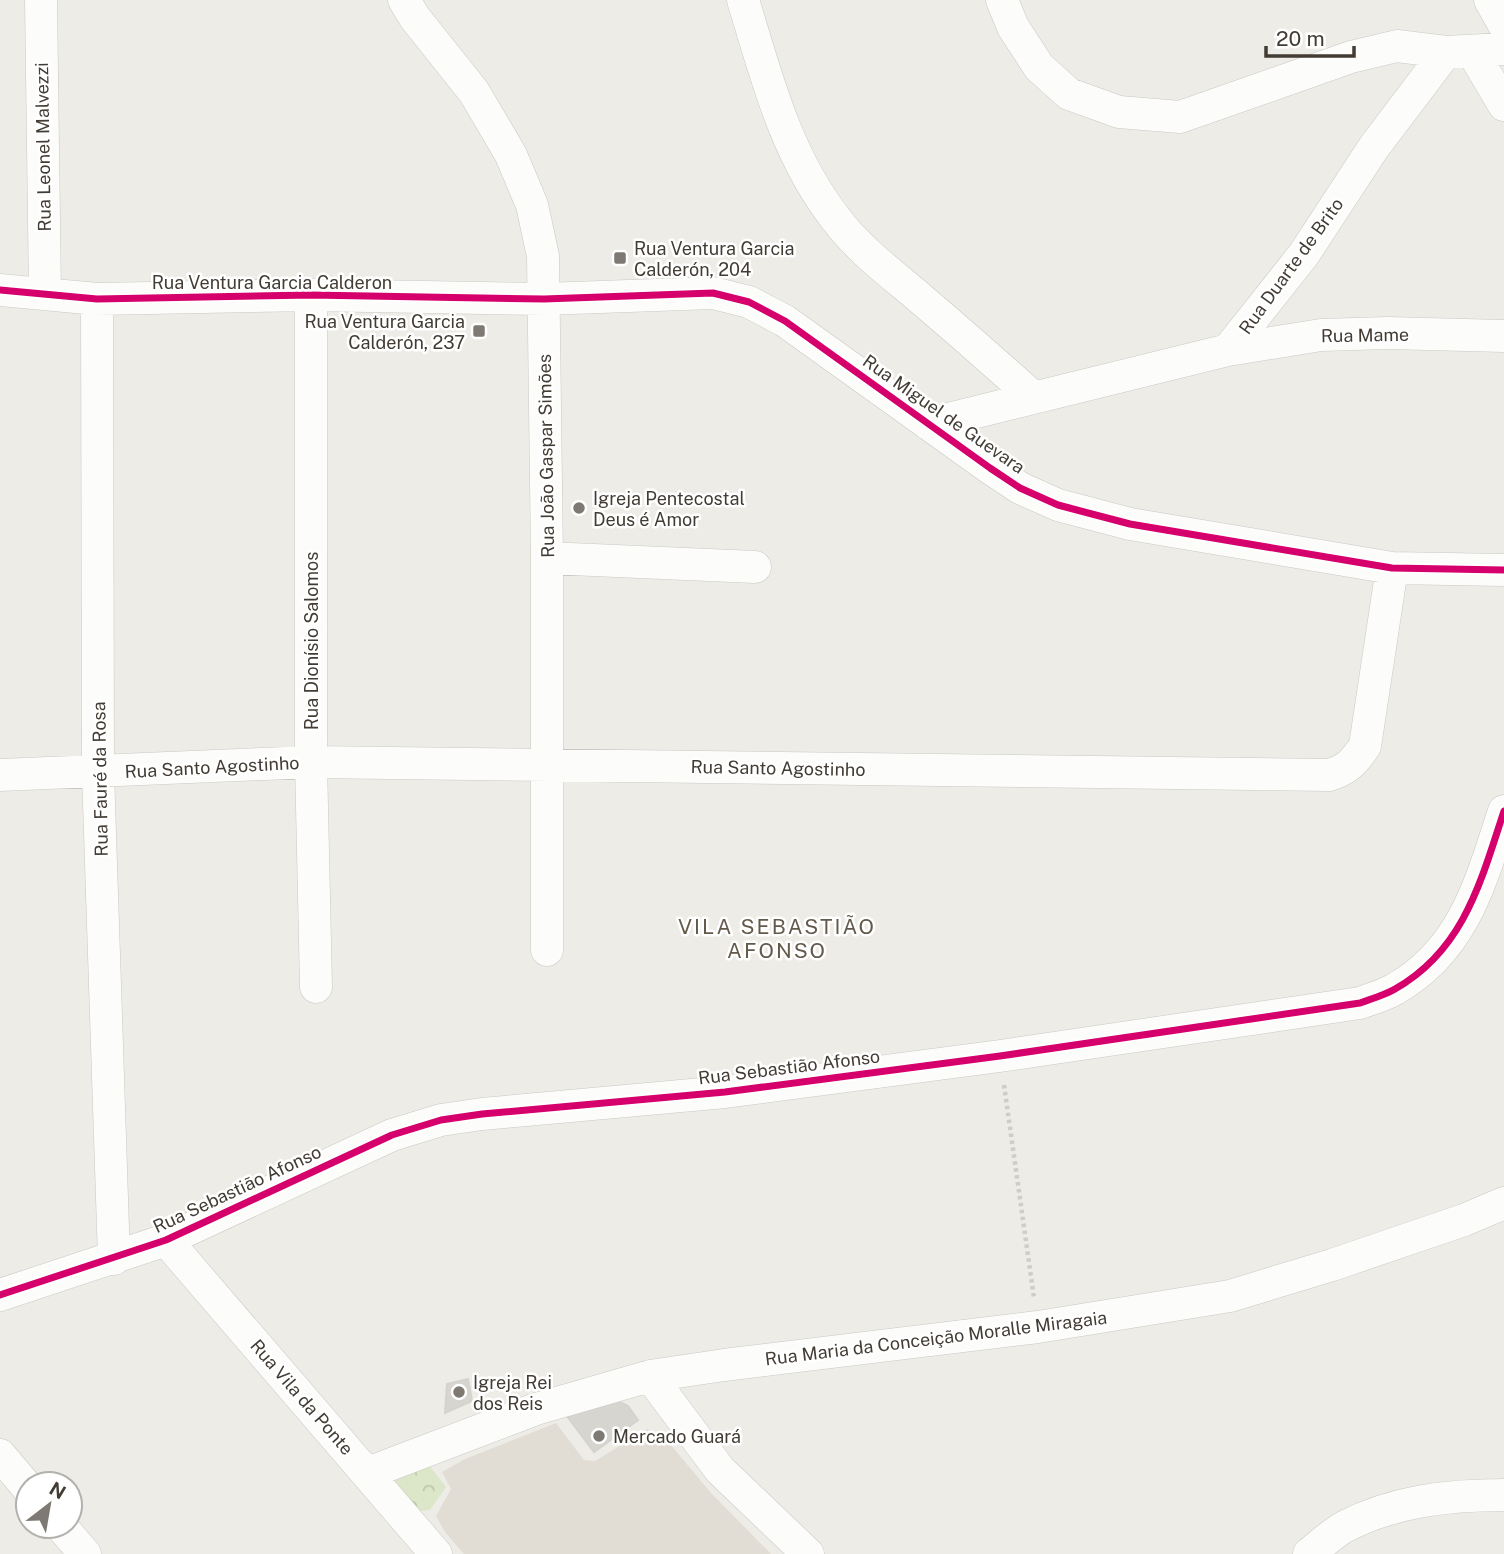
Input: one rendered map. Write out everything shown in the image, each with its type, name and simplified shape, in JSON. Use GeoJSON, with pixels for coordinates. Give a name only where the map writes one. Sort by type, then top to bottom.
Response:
{"type":"FeatureCollection","features":[{"type":"Feature","properties":{"kind":"street","name":"Rua Leonel Malvezzi"},"geometry":{"type":"LineString","coordinates":[[41,0],[45,294]]}},
{"type":"Feature","properties":{"kind":"street","name":"Rua João Gaspar Simões"},"geometry":{"type":"LineString","coordinates":[[404,0],[415,18],[474,92],[511,155],[532,205],[543,256],[547,558],[547,950]]}},
{"type":"Feature","properties":{"kind":"street"},"geometry":{"type":"LineString","coordinates":[[743,0],[778,112],[802,167],[835,219],[875,260],[1033,397]]}},
{"type":"Feature","properties":{"kind":"street"},"geometry":{"type":"LineString","coordinates":[[1002,0],[1013,27],[1039,68],[1069,94],[1119,113],[1180,117],[1351,57],[1397,46],[1459,52],[1504,49]]}},
{"type":"Feature","properties":{"kind":"street"},"geometry":{"type":"LineString","coordinates":[[1490,0],[1504,24]]}},
{"type":"Feature","properties":{"kind":"street"},"geometry":{"type":"LineString","coordinates":[[1459,52],[1504,105]]}},
{"type":"Feature","properties":{"kind":"street","name":"Rua Duarte de Brito"},"geometry":{"type":"LineString","coordinates":[[928,424],[1228,350],[1304,254],[1374,147],[1459,52]]}},
{"type":"Feature","properties":{"kind":"street","name":"Rua Ventura Garcia Calderon"},"geometry":{"type":"LineString","coordinates":[[0,290],[97,299],[311,295],[544,299]]}},
{"type":"Feature","properties":{"kind":"street","name":"Rua Miguel de Guevara"},"geometry":{"type":"LineString","coordinates":[[544,299],[713,293],[749,302],[785,321],[1020,488],[1058,505],[1130,524],[1392,568],[1504,570]]}},
{"type":"Feature","properties":{"kind":"street","name":"Rua Dionísio Salomos"},"geometry":{"type":"LineString","coordinates":[[311,295],[311,762],[316,987]]}},
{"type":"Feature","properties":{"kind":"street","name":"Rua Fauré da Rosa"},"geometry":{"type":"LineString","coordinates":[[97,299],[99,772],[114,1259]]}},
{"type":"Feature","properties":{"kind":"street","name":"Rua Mame"},"geometry":{"type":"LineString","coordinates":[[1228,350],[1321,335],[1388,333],[1504,336]]}},
{"type":"Feature","properties":{"kind":"street"},"geometry":{"type":"LineString","coordinates":[[547,558],[755,567]]}},
{"type":"Feature","properties":{"kind":"street","name":"Rua Santo Agostinho"},"geometry":{"type":"LineString","coordinates":[[0,775],[311,762],[1329,775],[1343,771],[1354,762],[1365,746],[1392,568]]}},
{"type":"Feature","properties":{"kind":"street","name":"Rua Sebastião Afonso"},"geometry":{"type":"LineString","coordinates":[[0,1295],[166,1240],[392,1135],[441,1120],[725,1091],[1000,1056],[1360,1003],[1395,990],[1427,965],[1455,935],[1474,900],[1504,811]]}},
{"type":"Feature","properties":{"kind":"street","name":"Rua Maria da Conceição Moralle Miragaia"},"geometry":{"type":"LineString","coordinates":[[368,1473],[536,1409],[650,1376],[724,1364],[1038,1327],[1230,1296],[1332,1265],[1464,1220],[1504,1203]]}},
{"type":"Feature","properties":{"kind":"street","name":"Rua Vila da Ponte"},"geometry":{"type":"LineString","coordinates":[[166,1240],[436,1554]]}},
{"type":"Feature","properties":{"kind":"street"},"geometry":{"type":"LineString","coordinates":[[650,1376],[720,1470],[808,1554]]}},
{"type":"Feature","properties":{"kind":"street"},"geometry":{"type":"LineString","coordinates":[[0,1455],[14,1472]]}},
{"type":"Feature","properties":{"kind":"street"},"geometry":{"type":"LineString","coordinates":[[1309,1554],[1343,1528],[1401,1504],[1463,1495],[1504,1494]]}},
{"type":"Feature","properties":{"kind":"street"},"geometry":{"type":"LineString","coordinates":[[73,1540],[85,1554]]}},
{"type":"Feature","properties":{"kind":"path"},"geometry":{"type":"LineString","coordinates":[[1000,1056],[1038,1327]]}},
{"type":"Feature","properties":{"kind":"shaded area"},"geometry":{"type":"Polygon","coordinates":[[[556,1423],[584,1460],[595,1461],[647,1429],[670,1444],[711,1493],[771,1554],[464,1554],[445,1532],[436,1516],[451,1489],[442,1472],[465,1459],[556,1423]]]}},
{"type":"Feature","properties":{"kind":"green space"},"geometry":{"type":"Polygon","coordinates":[[[426,1461],[446,1487],[430,1510],[411,1512],[389,1476],[426,1461]]]}},
{"type":"Feature","properties":{"kind":"building","name":"Igreja Rei dos Reis"},"geometry":{"type":"Polygon","coordinates":[[[468,1379],[472,1401],[445,1413],[447,1384],[468,1379]]]}},
{"type":"Feature","properties":{"kind":"building","name":"Mercado Guará"},"geometry":{"type":"Polygon","coordinates":[[[608,1396],[628,1406],[638,1420],[594,1452],[567,1416],[608,1396]]]}},
{"type":"Feature","properties":{"kind":"cycle path"},"geometry":{"type":"LineString","coordinates":[[0,290],[97,299],[311,295],[544,299],[713,293],[749,302],[785,321],[990,468],[1020,488],[1058,505],[1130,524],[1392,568],[1504,570]]}},
{"type":"Feature","properties":{"kind":"cycle path"},"geometry":{"type":"LineString","coordinates":[[0,1295],[166,1240],[392,1135],[441,1120],[725,1092],[1000,1056],[1360,1003],[1391,991],[1419,973],[1438,955],[1454,934],[1478,888],[1504,811]]}},
{"type":"Feature","properties":{"kind":"place","name":"Rua Ventura Garcia Calderón, 204"},"geometry":{"type":"Point","coordinates":[620,258]}},
{"type":"Feature","properties":{"kind":"place","name":"Rua Ventura Garcia Calderón, 237"},"geometry":{"type":"Point","coordinates":[479,331]}},
{"type":"Feature","properties":{"kind":"place","name":"Igreja Pentecostal Deus é Amor"},"geometry":{"type":"Point","coordinates":[579,508]}},
{"type":"Feature","properties":{"kind":"place","name":"Igreja Rei dos Reis"},"geometry":{"type":"Point","coordinates":[459,1392]}},
{"type":"Feature","properties":{"kind":"place","name":"Mercado Guará"},"geometry":{"type":"Point","coordinates":[599,1436]}},
{"type":"Feature","properties":{"kind":"district","name":"VILA SEBASTIÃO AFONSO"},"geometry":{"type":"Point","coordinates":[777,938]}}]}
